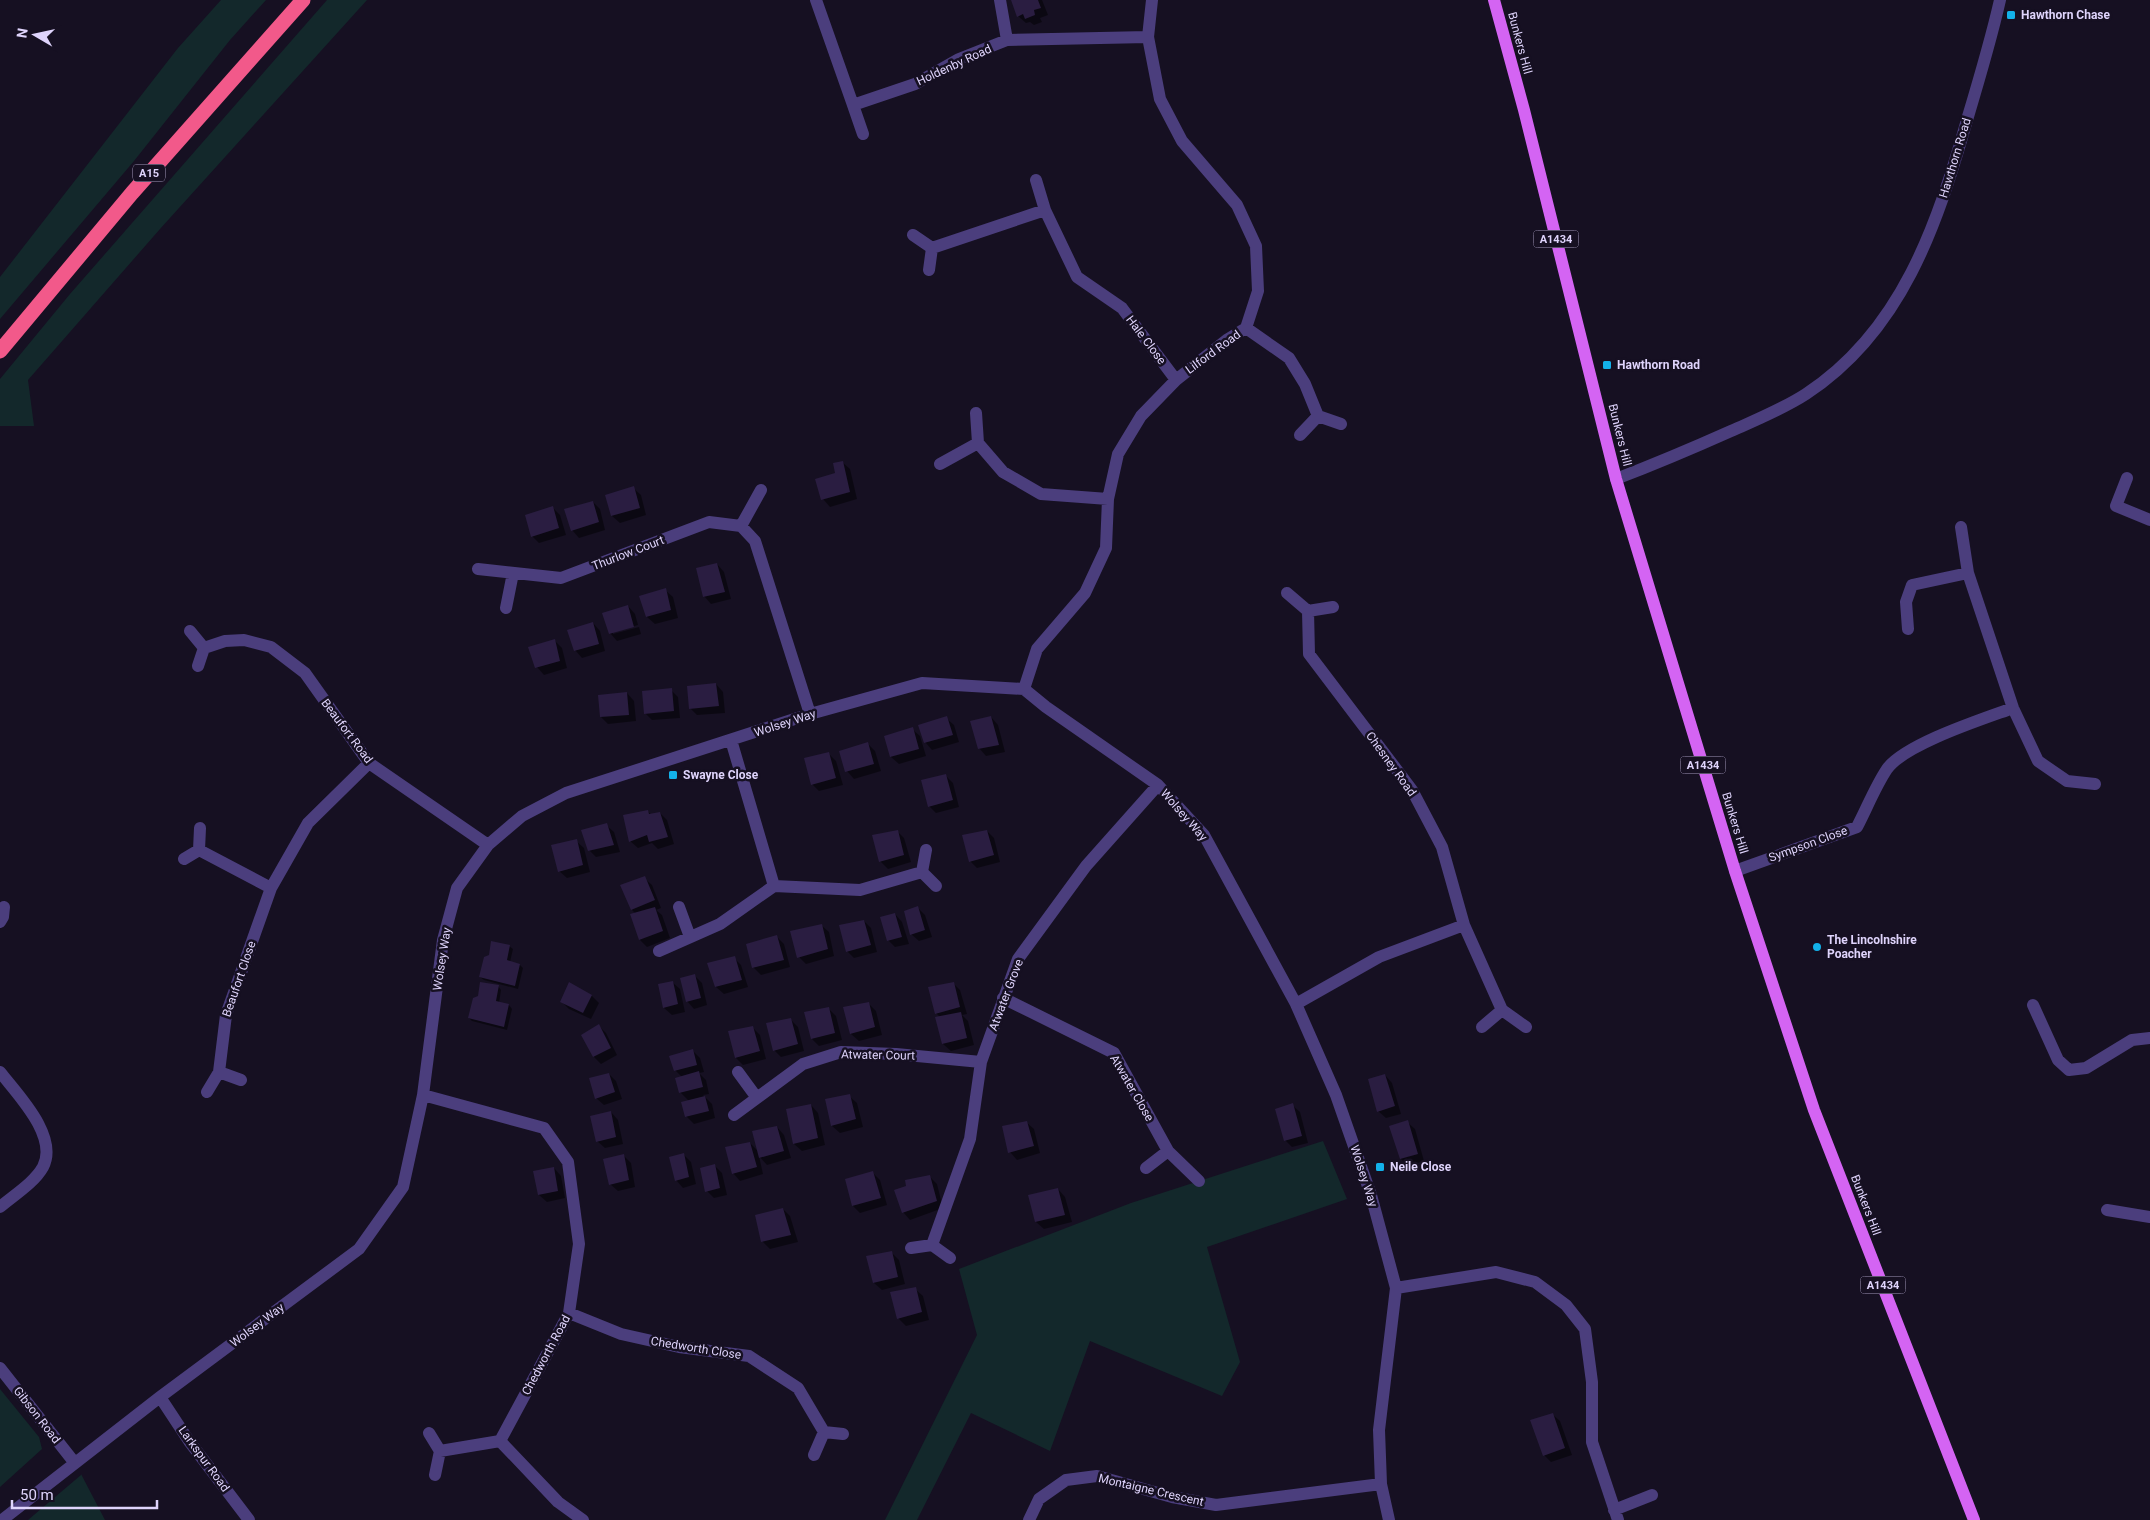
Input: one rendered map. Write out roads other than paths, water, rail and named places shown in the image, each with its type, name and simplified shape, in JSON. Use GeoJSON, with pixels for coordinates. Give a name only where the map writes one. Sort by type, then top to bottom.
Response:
{"type":"FeatureCollection","features":[{"type":"Feature","properties":{"kind":"highway","name":"A15"},"geometry":{"type":"LineString","coordinates":[[0,352],[132,193],[303,0]]}},
{"type":"Feature","properties":{"kind":"main road","name":"Bunkers Hill"},"geometry":{"type":"LineString","coordinates":[[1494,0],[1524,110],[1616,479],[1735,871],[1814,1110],[1974,1520]]}},
{"type":"Feature","properties":{"kind":"street"},"geometry":{"type":"LineString","coordinates":[[816,0],[863,134]]}},
{"type":"Feature","properties":{"kind":"street"},"geometry":{"type":"LineString","coordinates":[[1000,0],[1007,40]]}},
{"type":"Feature","properties":{"kind":"street","name":"Lilford Road"},"geometry":{"type":"LineString","coordinates":[[1024,689],[1037,649],[1085,593],[1106,548],[1108,499],[1118,454],[1141,416],[1176,380],[1228,339],[1246,328],[1258,291],[1256,246],[1237,205],[1182,141],[1160,99],[1148,37],[1152,0]]}},
{"type":"Feature","properties":{"kind":"street","name":"Hawthorn Road"},"geometry":{"type":"LineString","coordinates":[[1616,479],[1668,459],[1748,424],[1806,394],[1845,362],[1878,326],[1907,283],[1932,228],[1955,162],[2000,0]]}},
{"type":"Feature","properties":{"kind":"street","name":"Holdenby Road"},"geometry":{"type":"LineString","coordinates":[[852,105],[915,84],[959,59],[1007,40],[1148,37]]}},
{"type":"Feature","properties":{"kind":"street","name":"Hale Close"},"geometry":{"type":"LineString","coordinates":[[1036,180],[1045,210],[1076,277],[1122,308],[1176,380]]}},
{"type":"Feature","properties":{"kind":"street"},"geometry":{"type":"LineString","coordinates":[[932,248],[1045,210]]}},
{"type":"Feature","properties":{"kind":"street"},"geometry":{"type":"LineString","coordinates":[[913,235],[932,248]]}},
{"type":"Feature","properties":{"kind":"street"},"geometry":{"type":"LineString","coordinates":[[928,270],[932,248]]}},
{"type":"Feature","properties":{"kind":"street"},"geometry":{"type":"LineString","coordinates":[[1246,328],[1289,358],[1305,384],[1318,416],[1341,424]]}},
{"type":"Feature","properties":{"kind":"street"},"geometry":{"type":"LineString","coordinates":[[976,413],[978,444],[1003,472],[1041,494],[1108,499]]}},
{"type":"Feature","properties":{"kind":"street"},"geometry":{"type":"LineString","coordinates":[[1300,435],[1318,416]]}},
{"type":"Feature","properties":{"kind":"street"},"geometry":{"type":"LineString","coordinates":[[940,464],[978,444]]}},
{"type":"Feature","properties":{"kind":"street"},"geometry":{"type":"LineString","coordinates":[[2127,478],[2116,506],[2150,520]]}},
{"type":"Feature","properties":{"kind":"street"},"geometry":{"type":"LineString","coordinates":[[761,490],[741,526],[755,541],[810,714]]}},
{"type":"Feature","properties":{"kind":"street","name":"Thurlow Court"},"geometry":{"type":"LineString","coordinates":[[478,569],[561,578],[709,522],[741,526]]}},
{"type":"Feature","properties":{"kind":"street"},"geometry":{"type":"LineString","coordinates":[[1962,528],[1968,573],[2013,708],[2038,761],[2067,781],[2095,784]]}},
{"type":"Feature","properties":{"kind":"street"},"geometry":{"type":"LineString","coordinates":[[506,608],[513,573]]}},
{"type":"Feature","properties":{"kind":"street"},"geometry":{"type":"LineString","coordinates":[[1908,629],[1906,602],[1912,585],[1968,573]]}},
{"type":"Feature","properties":{"kind":"street"},"geometry":{"type":"LineString","coordinates":[[1287,593],[1308,611],[1333,607]]}},
{"type":"Feature","properties":{"kind":"street","name":"Chesney Road"},"geometry":{"type":"LineString","coordinates":[[1308,611],[1309,654],[1412,790],[1442,847],[1464,925],[1502,1010]]}},
{"type":"Feature","properties":{"kind":"street"},"geometry":{"type":"LineString","coordinates":[[190,631],[204,648],[198,666]]}},
{"type":"Feature","properties":{"kind":"street","name":"Beaufort Road"},"geometry":{"type":"LineString","coordinates":[[204,648],[225,641],[244,640],[271,647],[305,673],[369,763],[488,846]]}},
{"type":"Feature","properties":{"kind":"street","name":"Wolsey Way"},"geometry":{"type":"LineString","coordinates":[[2,1520],[74,1462],[359,1249],[403,1187],[423,1096],[442,940],[457,888],[488,846],[522,816],[566,793],[810,714],[922,683],[1024,689],[1046,707],[1158,785],[1204,835],[1296,1004],[1336,1095],[1366,1180],[1396,1288],[1379,1430],[1381,1484],[1389,1520]]}},
{"type":"Feature","properties":{"kind":"street","name":"Sympson Close"},"geometry":{"type":"LineString","coordinates":[[1735,871],[1857,827],[1888,768],[1914,748],[1944,734],[2013,708]]}},
{"type":"Feature","properties":{"kind":"street"},"geometry":{"type":"LineString","coordinates":[[731,740],[774,886]]}},
{"type":"Feature","properties":{"kind":"street","name":"Beaufort Close"},"geometry":{"type":"LineString","coordinates":[[207,1092],[219,1072],[226,1016],[271,888],[308,823],[369,763]]}},
{"type":"Feature","properties":{"kind":"street","name":"Atwater Grove"},"geometry":{"type":"LineString","coordinates":[[932,1245],[970,1139],[981,1062],[1018,959],[1086,866],[1158,785]]}},
{"type":"Feature","properties":{"kind":"street"},"geometry":{"type":"LineString","coordinates":[[199,850],[200,828]]}},
{"type":"Feature","properties":{"kind":"street"},"geometry":{"type":"LineString","coordinates":[[199,850],[271,888]]}},
{"type":"Feature","properties":{"kind":"street"},"geometry":{"type":"LineString","coordinates":[[184,859],[199,850]]}},
{"type":"Feature","properties":{"kind":"street"},"geometry":{"type":"LineString","coordinates":[[922,872],[926,850]]}},
{"type":"Feature","properties":{"kind":"street"},"geometry":{"type":"LineString","coordinates":[[659,951],[720,924],[774,886],[860,890],[922,872]]}},
{"type":"Feature","properties":{"kind":"street"},"geometry":{"type":"LineString","coordinates":[[922,872],[936,886]]}},
{"type":"Feature","properties":{"kind":"street"},"geometry":{"type":"LineString","coordinates":[[0,922],[3,917],[4,907]]}},
{"type":"Feature","properties":{"kind":"street"},"geometry":{"type":"LineString","coordinates":[[679,908],[690,937]]}},
{"type":"Feature","properties":{"kind":"street"},"geometry":{"type":"LineString","coordinates":[[1296,1004],[1380,957],[1464,925]]}},
{"type":"Feature","properties":{"kind":"street","name":"Atwater Close"},"geometry":{"type":"LineString","coordinates":[[1003,998],[1114,1053],[1168,1151],[1199,1181]]}},
{"type":"Feature","properties":{"kind":"street"},"geometry":{"type":"LineString","coordinates":[[2033,1005],[2058,1060],[2070,1070],[2086,1068],[2132,1040],[2150,1038]]}},
{"type":"Feature","properties":{"kind":"street"},"geometry":{"type":"LineString","coordinates":[[1482,1028],[1502,1010],[1526,1027]]}},
{"type":"Feature","properties":{"kind":"street","name":"Atwater Court"},"geometry":{"type":"LineString","coordinates":[[734,1115],[803,1064],[842,1052],[896,1054],[981,1062]]}},
{"type":"Feature","properties":{"kind":"street"},"geometry":{"type":"LineString","coordinates":[[0,1072],[40,1125],[46,1148],[44,1166],[34,1178],[0,1207]]}},
{"type":"Feature","properties":{"kind":"street"},"geometry":{"type":"LineString","coordinates":[[219,1072],[241,1080]]}},
{"type":"Feature","properties":{"kind":"street"},"geometry":{"type":"LineString","coordinates":[[738,1072],[757,1098]]}},
{"type":"Feature","properties":{"kind":"street","name":"Chedworth Road"},"geometry":{"type":"LineString","coordinates":[[423,1096],[544,1128],[568,1162],[579,1244],[569,1313],[500,1441]]}},
{"type":"Feature","properties":{"kind":"street"},"geometry":{"type":"LineString","coordinates":[[1146,1168],[1168,1151]]}},
{"type":"Feature","properties":{"kind":"street"},"geometry":{"type":"LineString","coordinates":[[2107,1210],[2150,1217]]}},
{"type":"Feature","properties":{"kind":"street"},"geometry":{"type":"LineString","coordinates":[[911,1248],[932,1245],[950,1258]]}},
{"type":"Feature","properties":{"kind":"street"},"geometry":{"type":"LineString","coordinates":[[1396,1288],[1496,1272],[1535,1282],[1566,1305],[1585,1329],[1592,1382],[1592,1442],[1616,1515],[1652,1495]]}},
{"type":"Feature","properties":{"kind":"street","name":"Chedworth Close"},"geometry":{"type":"LineString","coordinates":[[569,1313],[621,1334],[679,1347],[749,1356],[798,1388],[824,1432]]}},
{"type":"Feature","properties":{"kind":"street","name":"Gibson Road"},"geometry":{"type":"LineString","coordinates":[[0,1368],[74,1462]]}},
{"type":"Feature","properties":{"kind":"street","name":"Larkspur Road"},"geometry":{"type":"LineString","coordinates":[[160,1397],[249,1520]]}},
{"type":"Feature","properties":{"kind":"street"},"geometry":{"type":"LineString","coordinates":[[814,1454],[824,1432],[843,1434]]}},
{"type":"Feature","properties":{"kind":"street"},"geometry":{"type":"LineString","coordinates":[[429,1433],[440,1451],[435,1474]]}},
{"type":"Feature","properties":{"kind":"street"},"geometry":{"type":"LineString","coordinates":[[440,1451],[500,1441],[558,1502],[583,1520]]}},
{"type":"Feature","properties":{"kind":"street","name":"Montaigne Crescent"},"geometry":{"type":"LineString","coordinates":[[1029,1520],[1039,1499],[1066,1480],[1097,1476],[1172,1497],[1216,1505],[1381,1484]]}},
{"type":"Feature","properties":{"kind":"place","name":"Hawthorn Chase"},"geometry":{"type":"Point","coordinates":[2011,15]}},
{"type":"Feature","properties":{"kind":"place","name":"Hawthorn Road"},"geometry":{"type":"Point","coordinates":[1607,365]}},
{"type":"Feature","properties":{"kind":"place","name":"Swayne Close"},"geometry":{"type":"Point","coordinates":[673,775]}},
{"type":"Feature","properties":{"kind":"place","name":"The Lincolnshire Poacher"},"geometry":{"type":"Point","coordinates":[1817,947]}},
{"type":"Feature","properties":{"kind":"place","name":"Neile Close"},"geometry":{"type":"Point","coordinates":[1380,1167]}}]}
